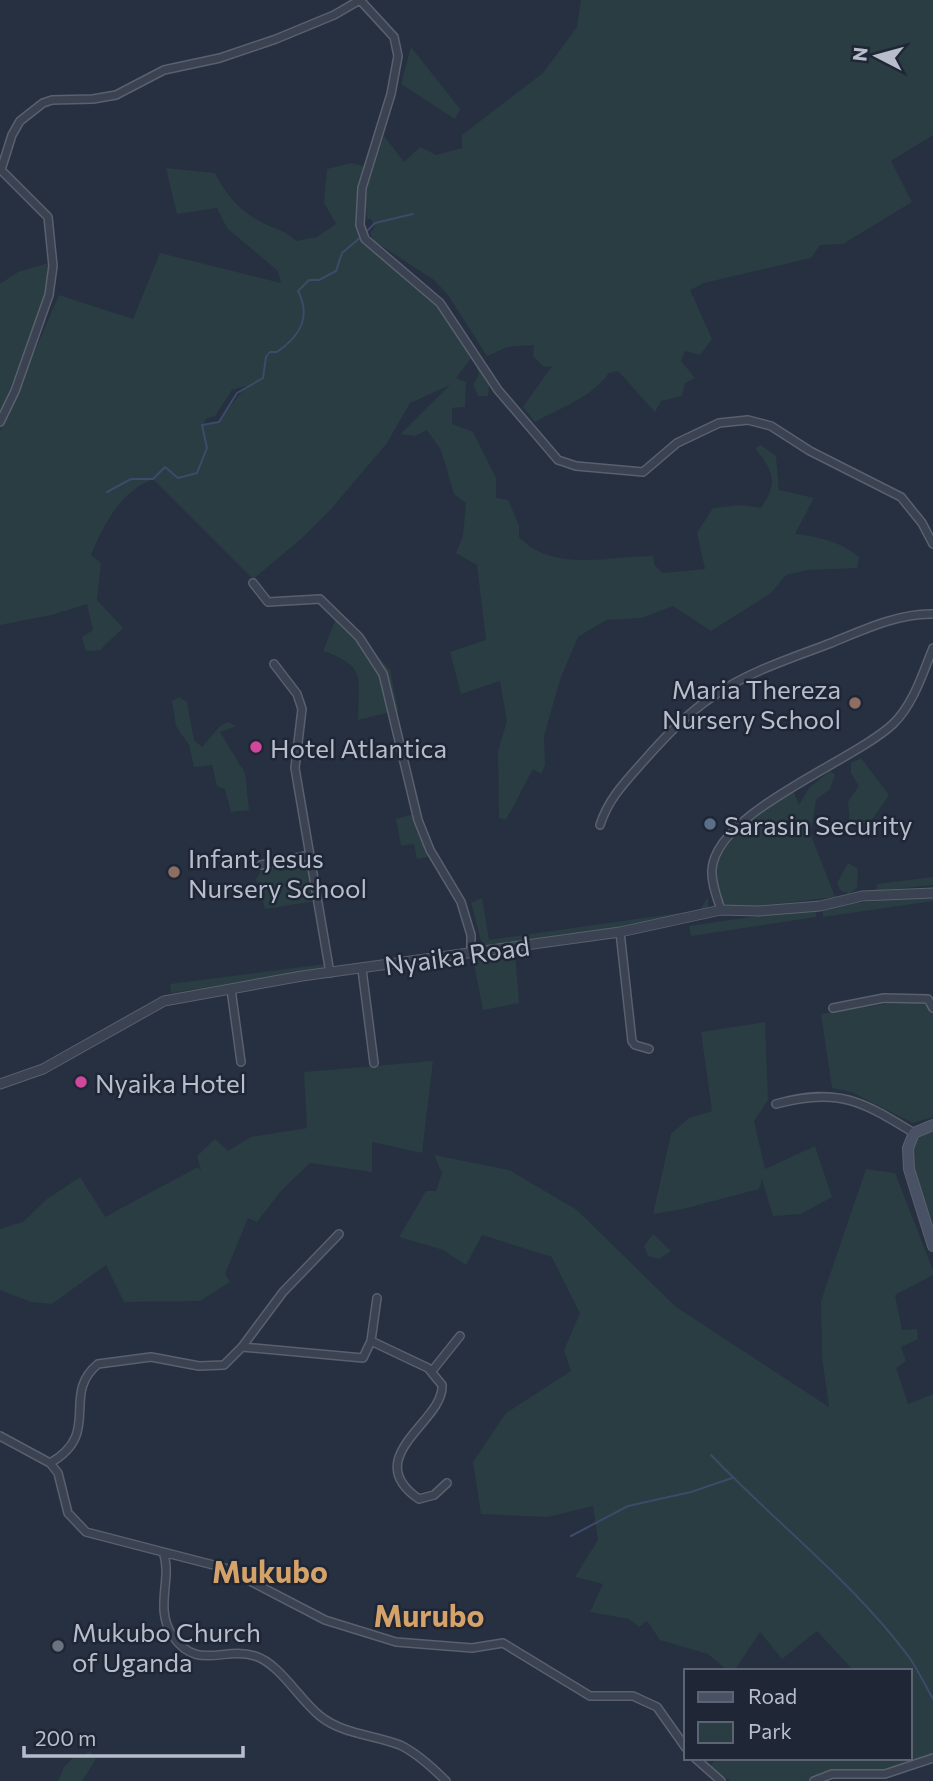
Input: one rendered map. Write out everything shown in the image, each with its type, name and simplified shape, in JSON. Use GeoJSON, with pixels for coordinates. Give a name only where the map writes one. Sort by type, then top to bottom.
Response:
{"type":"FeatureCollection","features":[{"type":"Feature","properties":{"kind":"main road"},"geometry":{"type":"LineString","coordinates":[[933,1125],[914,1133],[908,1148],[909,1169],[933,1246]]}},
{"type":"Feature","properties":{"kind":"street"},"geometry":{"type":"LineString","coordinates":[[0,422],[15,391],[49,295],[53,266],[48,217],[0,170],[9,141],[20,121],[43,103],[116,95],[164,71],[220,58],[276,39],[334,15],[360,0],[394,37],[398,57],[391,94],[362,188],[362,235],[376,250],[440,303],[498,390],[558,460],[576,466],[643,472],[677,443],[719,423],[748,420],[771,426],[810,452],[901,497],[922,523],[933,544]]}},
{"type":"Feature","properties":{"kind":"street"},"geometry":{"type":"LineString","coordinates":[[253,583],[268,602],[320,600],[359,637],[383,674],[421,830],[461,902],[471,935],[471,953]]}},
{"type":"Feature","properties":{"kind":"street"},"geometry":{"type":"LineString","coordinates":[[600,825],[614,796],[633,774],[683,720],[714,695],[755,673],[860,631],[908,616],[933,614]]}},
{"type":"Feature","properties":{"kind":"street"},"geometry":{"type":"LineString","coordinates":[[721,911],[712,882],[712,867],[717,852],[761,808],[789,788],[869,743],[895,722],[906,709],[933,648]]}},
{"type":"Feature","properties":{"kind":"street"},"geometry":{"type":"LineString","coordinates":[[274,664],[297,694],[302,709],[295,768],[331,973]]}},
{"type":"Feature","properties":{"kind":"street"},"geometry":{"type":"LineString","coordinates":[[261,865],[310,855]]}},
{"type":"Feature","properties":{"kind":"street","name":"Nyaika Road"},"geometry":{"type":"LineString","coordinates":[[0,1084],[43,1069],[164,1001],[331,973],[620,932],[721,911],[820,906],[862,896],[933,893]]}},
{"type":"Feature","properties":{"kind":"street"},"geometry":{"type":"LineString","coordinates":[[620,932],[632,1041],[635,1045],[649,1049]]}},
{"type":"Feature","properties":{"kind":"street"},"geometry":{"type":"LineString","coordinates":[[362,969],[374,1063]]}},
{"type":"Feature","properties":{"kind":"street"},"geometry":{"type":"LineString","coordinates":[[231,989],[241,1062]]}},
{"type":"Feature","properties":{"kind":"street"},"geometry":{"type":"LineString","coordinates":[[833,1008],[909,996],[928,999],[933,1008]]}},
{"type":"Feature","properties":{"kind":"street"},"geometry":{"type":"LineString","coordinates":[[776,1104],[800,1097],[842,1096],[882,1113],[914,1133]]}},
{"type":"Feature","properties":{"kind":"street"},"geometry":{"type":"LineString","coordinates":[[50,1463],[67,1454],[75,1442],[85,1380],[98,1364],[151,1357],[213,1366],[224,1365],[242,1347],[283,1292],[339,1234]]}},
{"type":"Feature","properties":{"kind":"street"},"geometry":{"type":"LineString","coordinates":[[242,1347],[363,1358],[371,1341],[377,1298]]}},
{"type":"Feature","properties":{"kind":"street"},"geometry":{"type":"LineString","coordinates":[[432,1371],[460,1336]]}},
{"type":"Feature","properties":{"kind":"street"},"geometry":{"type":"LineString","coordinates":[[371,1341],[432,1371],[442,1385],[442,1394],[401,1451],[398,1466],[404,1484],[419,1499],[428,1499],[447,1483]]}},
{"type":"Feature","properties":{"kind":"street"},"geometry":{"type":"LineString","coordinates":[[0,1436],[50,1463],[58,1473],[63,1500],[75,1523],[86,1532],[225,1568],[325,1620],[396,1642],[472,1648],[503,1643],[590,1696],[633,1696],[657,1707],[684,1745]]}},
{"type":"Feature","properties":{"kind":"street"},"geometry":{"type":"LineString","coordinates":[[163,1552],[163,1612],[171,1634],[181,1646],[195,1655],[211,1658],[252,1654],[269,1662],[292,1690],[322,1718],[401,1745],[446,1781]]}},
{"type":"Feature","properties":{"kind":"street"},"geometry":{"type":"LineString","coordinates":[[814,1781],[832,1774],[885,1773],[933,1758]]}},
{"type":"Feature","properties":{"kind":"street"},"geometry":{"type":"LineString","coordinates":[[697,1760],[720,1781]]}},
{"type":"Feature","properties":{"kind":"green space"},"geometry":{"type":"Polygon","coordinates":[[[581,0],[933,0],[933,135],[891,161],[912,202],[843,244],[820,245],[811,258],[704,283],[690,290],[712,339],[700,355],[685,351],[681,361],[695,378],[685,383],[682,396],[661,401],[655,412],[618,371],[609,373],[585,396],[535,422],[523,407],[552,366],[544,367],[533,356],[534,345],[508,347],[487,356],[448,295],[434,280],[374,241],[370,233],[375,227],[371,219],[367,219],[365,194],[384,136],[404,162],[420,147],[436,155],[462,148],[462,135],[543,73],[577,27],[581,0]]]}},
{"type":"Feature","properties":{"kind":"green space"},"geometry":{"type":"Polygon","coordinates":[[[411,47],[460,109],[455,119],[401,84],[411,47]]]}},
{"type":"Feature","properties":{"kind":"green space"},"geometry":{"type":"Polygon","coordinates":[[[351,163],[367,167],[360,238],[445,305],[474,354],[456,378],[466,382],[465,407],[452,408],[452,424],[473,432],[496,478],[496,498],[508,500],[519,525],[519,537],[533,548],[565,559],[653,556],[654,564],[662,573],[705,569],[697,533],[713,508],[742,505],[761,508],[767,499],[772,477],[755,448],[761,445],[776,456],[779,490],[814,498],[795,534],[829,541],[859,557],[857,568],[807,570],[786,575],[771,593],[711,631],[673,606],[641,618],[606,620],[578,637],[561,677],[544,736],[545,765],[541,774],[533,769],[506,820],[499,818],[498,751],[507,721],[500,681],[461,694],[450,652],[486,640],[477,565],[456,553],[463,536],[466,503],[454,494],[441,450],[427,430],[415,436],[401,434],[450,385],[410,403],[387,443],[332,508],[301,539],[253,579],[153,479],[131,492],[114,510],[91,555],[101,563],[97,600],[123,628],[100,650],[86,651],[82,637],[93,630],[87,604],[51,615],[0,625],[0,431],[59,295],[133,319],[160,253],[281,283],[278,271],[227,228],[217,208],[177,214],[166,168],[215,173],[240,207],[296,241],[317,237],[336,224],[324,203],[327,169],[351,163]],[[246,386],[232,390],[215,416],[206,419],[203,425],[219,421],[246,386]]]}},
{"type":"Feature","properties":{"kind":"green space"},"geometry":{"type":"Polygon","coordinates":[[[52,262],[48,292],[0,414],[0,284],[18,272],[52,262]]]}},
{"type":"Feature","properties":{"kind":"green space"},"geometry":{"type":"Polygon","coordinates":[[[474,359],[490,379],[488,396],[478,396],[473,384],[479,375],[474,359]]]}},
{"type":"Feature","properties":{"kind":"green space"},"geometry":{"type":"Polygon","coordinates":[[[339,611],[390,670],[398,710],[358,720],[359,683],[354,669],[347,662],[323,651],[339,611]]]}},
{"type":"Feature","properties":{"kind":"green space"},"geometry":{"type":"Polygon","coordinates":[[[179,697],[187,702],[194,740],[202,747],[220,726],[228,722],[236,726],[220,732],[245,773],[249,810],[231,812],[225,789],[217,786],[212,765],[194,767],[189,745],[176,726],[172,701],[179,697]]]}},
{"type":"Feature","properties":{"kind":"green space"},"geometry":{"type":"Polygon","coordinates":[[[861,758],[889,795],[869,824],[850,825],[848,802],[859,786],[851,773],[851,763],[861,758]]]}},
{"type":"Feature","properties":{"kind":"green space"},"geometry":{"type":"Polygon","coordinates":[[[830,771],[835,775],[830,789],[816,800],[809,830],[835,897],[719,911],[713,864],[743,826],[793,790],[799,805],[809,788],[830,771]]]}},
{"type":"Feature","properties":{"kind":"green space"},"geometry":{"type":"Polygon","coordinates":[[[410,777],[428,857],[417,859],[414,844],[401,846],[396,819],[414,814],[410,777]]]}},
{"type":"Feature","properties":{"kind":"green space"},"geometry":{"type":"Polygon","coordinates":[[[308,858],[316,901],[265,909],[256,879],[264,867],[308,858]]]}},
{"type":"Feature","properties":{"kind":"green space"},"geometry":{"type":"Polygon","coordinates":[[[848,863],[858,869],[857,888],[849,894],[840,890],[837,883],[848,863]]]}},
{"type":"Feature","properties":{"kind":"green space"},"geometry":{"type":"Polygon","coordinates":[[[933,877],[933,885],[876,891],[877,884],[933,877]]]}},
{"type":"Feature","properties":{"kind":"green space"},"geometry":{"type":"Polygon","coordinates":[[[933,896],[933,901],[823,917],[823,906],[933,896]]]}},
{"type":"Feature","properties":{"kind":"green space"},"geometry":{"type":"Polygon","coordinates":[[[708,897],[708,913],[483,948],[471,903],[482,898],[489,940],[700,910],[708,897]]]}},
{"type":"Feature","properties":{"kind":"green space"},"geometry":{"type":"Polygon","coordinates":[[[816,908],[816,917],[691,936],[689,926],[816,908]]]}},
{"type":"Feature","properties":{"kind":"green space"},"geometry":{"type":"Polygon","coordinates":[[[515,952],[519,1003],[483,1010],[473,958],[515,952]]]}},
{"type":"Feature","properties":{"kind":"green space"},"geometry":{"type":"Polygon","coordinates":[[[325,964],[325,969],[171,993],[170,984],[325,964]]]}},
{"type":"Feature","properties":{"kind":"green space"},"geometry":{"type":"Polygon","coordinates":[[[912,1000],[929,1006],[933,1015],[933,1117],[913,1123],[851,1092],[832,1088],[821,1014],[912,1000]]]}},
{"type":"Feature","properties":{"kind":"green space"},"geometry":{"type":"Polygon","coordinates":[[[765,1022],[768,1100],[754,1121],[765,1169],[815,1146],[832,1197],[801,1214],[773,1216],[762,1179],[759,1189],[653,1214],[671,1134],[689,1118],[712,1111],[701,1032],[765,1022]]]}},
{"type":"Feature","properties":{"kind":"green space"},"geometry":{"type":"Polygon","coordinates":[[[433,1061],[422,1153],[372,1142],[372,1172],[310,1163],[281,1191],[257,1222],[248,1218],[225,1274],[230,1282],[200,1301],[124,1302],[106,1265],[52,1304],[31,1302],[0,1290],[0,1229],[23,1222],[47,1199],[80,1177],[105,1217],[198,1167],[201,1171],[197,1156],[215,1139],[228,1151],[251,1137],[307,1128],[304,1072],[433,1061]]]}},
{"type":"Feature","properties":{"kind":"green space"},"geometry":{"type":"Polygon","coordinates":[[[933,1130],[933,1241],[911,1159],[917,1140],[933,1130]]]}},
{"type":"Feature","properties":{"kind":"green space"},"geometry":{"type":"Polygon","coordinates":[[[434,1155],[509,1170],[577,1210],[676,1307],[829,1407],[822,1357],[821,1301],[866,1169],[895,1173],[933,1270],[933,1275],[895,1295],[902,1330],[917,1329],[918,1339],[901,1347],[906,1361],[896,1368],[908,1404],[933,1394],[933,1754],[893,1769],[839,1769],[807,1781],[730,1781],[710,1766],[715,1760],[912,1760],[912,1669],[850,1669],[817,1631],[782,1659],[760,1632],[735,1669],[726,1669],[708,1654],[660,1640],[647,1621],[639,1627],[629,1619],[590,1612],[603,1584],[575,1577],[598,1540],[593,1506],[548,1517],[481,1514],[473,1462],[506,1413],[571,1371],[564,1350],[580,1313],[552,1257],[482,1235],[466,1265],[443,1250],[399,1237],[426,1191],[436,1191],[442,1173],[434,1155]]]}},
{"type":"Feature","properties":{"kind":"green space"},"geometry":{"type":"Polygon","coordinates":[[[653,1234],[671,1251],[659,1259],[648,1256],[644,1246],[653,1234]]]}},
{"type":"Feature","properties":{"kind":"green space"},"geometry":{"type":"Polygon","coordinates":[[[90,1751],[96,1759],[82,1781],[58,1781],[64,1767],[76,1755],[81,1757],[90,1751]]]}},
{"type":"Feature","properties":{"kind":"waterway"},"geometry":{"type":"LineString","coordinates":[[365,233],[375,223],[413,214]]}},
{"type":"Feature","properties":{"kind":"waterway"},"geometry":{"type":"LineString","coordinates":[[107,492],[131,479],[153,479],[165,467],[178,478],[197,473],[207,448],[202,425],[219,422],[237,393],[263,378],[266,357],[292,340],[301,326],[304,310],[298,291],[309,280],[319,280],[336,271],[342,253],[361,237]]}},
{"type":"Feature","properties":{"kind":"waterway"},"geometry":{"type":"LineString","coordinates":[[711,1455],[864,1603],[909,1657],[933,1699]]}},
{"type":"Feature","properties":{"kind":"waterway"},"geometry":{"type":"LineString","coordinates":[[571,1536],[628,1506],[691,1492],[732,1478]]}},
{"type":"Feature","properties":{"kind":"place","name":"Maria Thereza Nursery School"},"geometry":{"type":"Point","coordinates":[855,703]}},
{"type":"Feature","properties":{"kind":"place","name":"Hotel Atlantica"},"geometry":{"type":"Point","coordinates":[256,747]}},
{"type":"Feature","properties":{"kind":"place","name":"Sarasin Security"},"geometry":{"type":"Point","coordinates":[710,824]}},
{"type":"Feature","properties":{"kind":"place","name":"Infant Jesus Nursery School"},"geometry":{"type":"Point","coordinates":[174,872]}},
{"type":"Feature","properties":{"kind":"place","name":"Nyaika Hotel"},"geometry":{"type":"Point","coordinates":[81,1082]}},
{"type":"Feature","properties":{"kind":"place","name":"Mukubo Church of Uganda"},"geometry":{"type":"Point","coordinates":[58,1646]}},
{"type":"Feature","properties":{"kind":"district","name":"Mukubo"},"geometry":{"type":"Point","coordinates":[270,1570]}},
{"type":"Feature","properties":{"kind":"district","name":"Murubo"},"geometry":{"type":"Point","coordinates":[429,1614]}}]}
